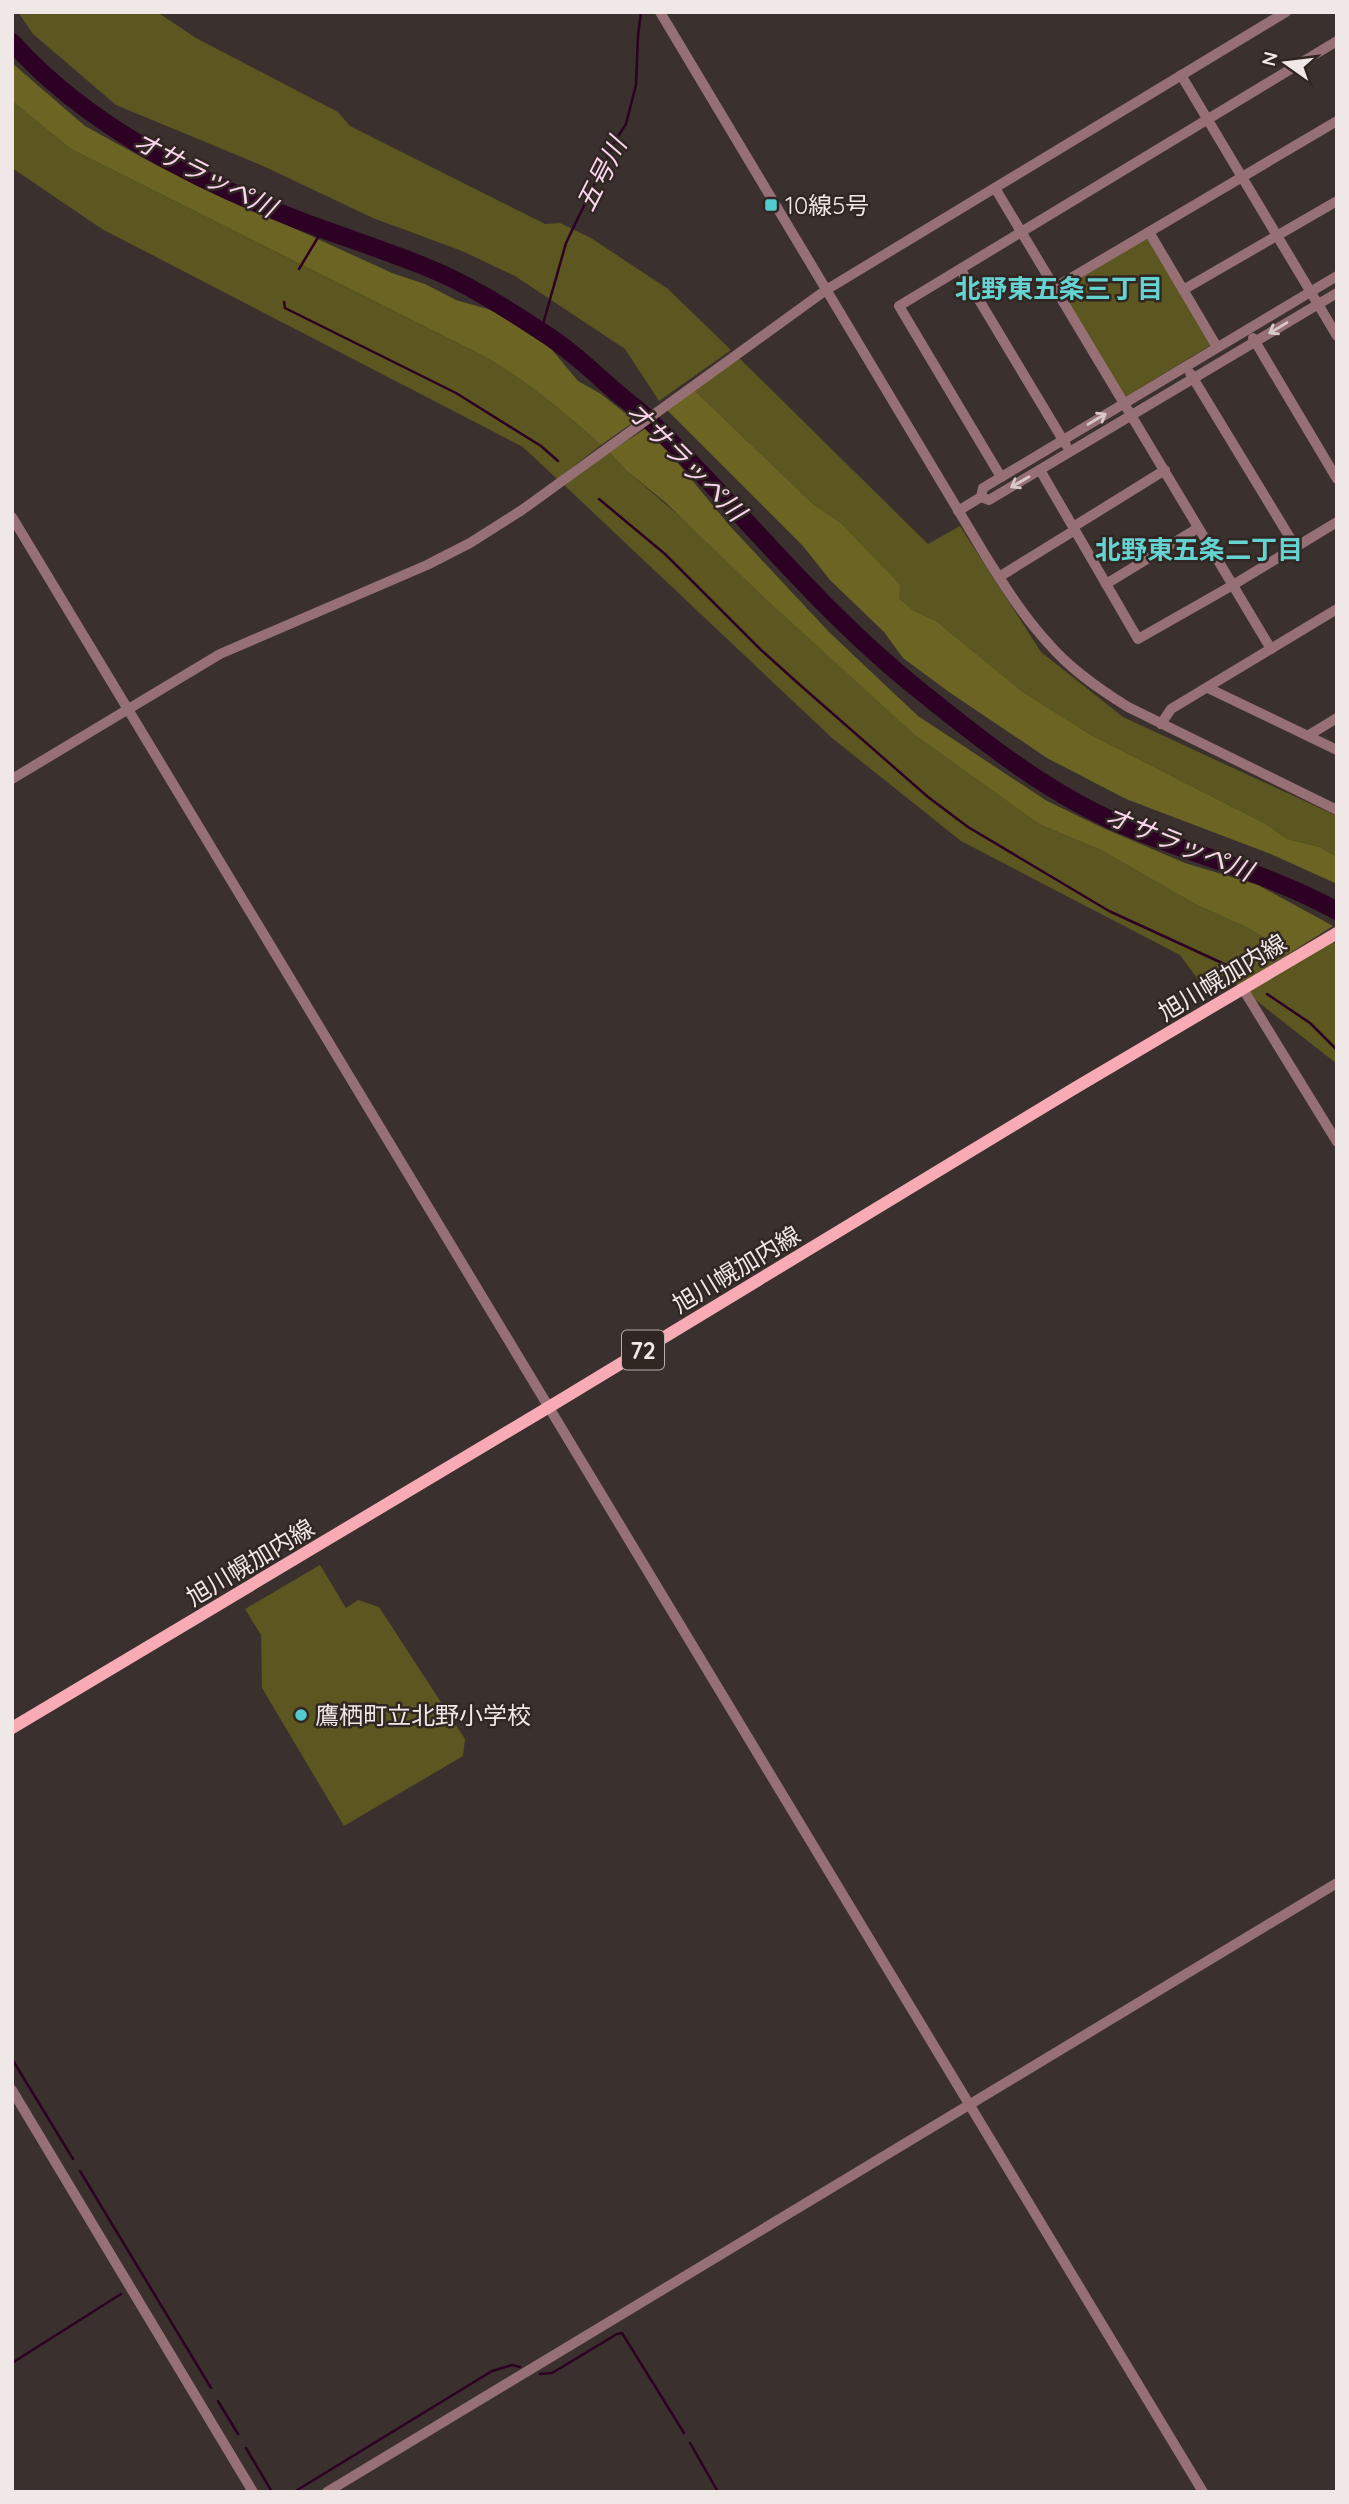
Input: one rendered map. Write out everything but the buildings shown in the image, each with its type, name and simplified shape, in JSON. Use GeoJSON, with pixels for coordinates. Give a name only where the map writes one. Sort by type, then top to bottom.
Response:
{"type":"FeatureCollection","features":[{"type":"Feature","properties":{"kind":"main road","name":"旭川幌加内線"},"geometry":{"type":"LineString","coordinates":[[12,1728],[1337,933]]}},
{"type":"Feature","properties":{"kind":"street"},"geometry":{"type":"LineString","coordinates":[[660,12],[958,511],[1015,602],[1048,644],[1104,692],[1161,724],[1337,810]]}},
{"type":"Feature","properties":{"kind":"street"},"geometry":{"type":"LineString","coordinates":[[12,779],[220,654],[427,565],[470,543],[522,510],[826,290],[1286,12]]}},
{"type":"Feature","properties":{"kind":"street"},"geometry":{"type":"LineString","coordinates":[[1001,477],[899,306],[1337,41]]}},
{"type":"Feature","properties":{"kind":"street"},"geometry":{"type":"LineString","coordinates":[[1181,75],[1337,337]]}},
{"type":"Feature","properties":{"kind":"street"},"geometry":{"type":"LineString","coordinates":[[1054,288],[1337,121]]}},
{"type":"Feature","properties":{"kind":"street"},"geometry":{"type":"LineString","coordinates":[[995,188],[1271,649]]}},
{"type":"Feature","properties":{"kind":"street"},"geometry":{"type":"LineString","coordinates":[[1183,290],[1337,201]]}},
{"type":"Feature","properties":{"kind":"street"},"geometry":{"type":"LineString","coordinates":[[1149,232],[1217,347]]}},
{"type":"Feature","properties":{"kind":"street"},"geometry":{"type":"LineString","coordinates":[[961,270],[1070,452]]}},
{"type":"Feature","properties":{"kind":"street"},"geometry":{"type":"LineString","coordinates":[[958,511],[981,496],[983,488],[1337,276]]}},
{"type":"Feature","properties":{"kind":"street"},"geometry":{"type":"LineString","coordinates":[[981,496],[989,500],[1337,293]]}},
{"type":"Feature","properties":{"kind":"street"},"geometry":{"type":"LineString","coordinates":[[1248,329],[1337,479]]}},
{"type":"Feature","properties":{"kind":"street"},"geometry":{"type":"LineString","coordinates":[[1186,366],[1295,547]]}},
{"type":"Feature","properties":{"kind":"street"},"geometry":{"type":"LineString","coordinates":[[1040,470],[1138,639],[1337,522]]}},
{"type":"Feature","properties":{"kind":"street"},"geometry":{"type":"LineString","coordinates":[[999,577],[1165,470]]}},
{"type":"Feature","properties":{"kind":"street"},"geometry":{"type":"LineString","coordinates":[[12,517],[1203,2492]]}},
{"type":"Feature","properties":{"kind":"street"},"geometry":{"type":"LineString","coordinates":[[1106,583],[1198,528]]}},
{"type":"Feature","properties":{"kind":"street"},"geometry":{"type":"LineString","coordinates":[[1161,724],[1171,709],[1337,609]]}},
{"type":"Feature","properties":{"kind":"street"},"geometry":{"type":"LineString","coordinates":[[1209,688],[1337,750]]}},
{"type":"Feature","properties":{"kind":"street"},"geometry":{"type":"LineString","coordinates":[[1309,735],[1337,718]]}},
{"type":"Feature","properties":{"kind":"street"},"geometry":{"type":"LineString","coordinates":[[1243,989],[1337,1142]]}},
{"type":"Feature","properties":{"kind":"street"},"geometry":{"type":"LineString","coordinates":[[327,2492],[1337,1883]]}},
{"type":"Feature","properties":{"kind":"street"},"geometry":{"type":"LineString","coordinates":[[12,2090],[253,2492]]}},
{"type":"Feature","properties":{"kind":"shaded area"},"geometry":{"type":"Polygon","coordinates":[[[18,12],[157,12],[196,38],[338,112],[350,126],[545,224],[560,223],[591,238],[668,289],[731,350],[659,401],[625,349],[515,276],[462,251],[373,218],[263,166],[116,105],[33,34],[18,12]]]}},
{"type":"Feature","properties":{"kind":"shaded area"},"geometry":{"type":"Polygon","coordinates":[[[12,63],[85,126],[156,165],[392,273],[425,284],[456,300],[498,312],[547,344],[578,381],[601,394],[635,421],[601,445],[544,397],[482,355],[71,149],[12,101],[12,63]]]}},
{"type":"Feature","properties":{"kind":"shaded area"},"geometry":{"type":"Polygon","coordinates":[[[12,101],[71,149],[482,355],[544,397],[601,445],[557,479],[523,447],[102,229],[12,168],[12,101]]]}},
{"type":"Feature","properties":{"kind":"shaded area"},"geometry":{"type":"Polygon","coordinates":[[[1148,236],[1211,345],[1125,397],[1059,290],[1148,236]]]}},
{"type":"Feature","properties":{"kind":"shaded area"},"geometry":{"type":"Polygon","coordinates":[[[737,356],[928,544],[960,526],[1041,652],[1123,717],[1337,816],[1337,857],[1320,847],[1287,839],[1266,824],[1091,735],[1023,692],[936,621],[914,611],[899,598],[899,585],[841,523],[813,504],[694,390],[737,356]]]}},
{"type":"Feature","properties":{"kind":"shaded area"},"geometry":{"type":"Polygon","coordinates":[[[694,390],[813,504],[841,523],[900,585],[899,598],[914,611],[936,621],[1023,692],[1091,735],[1266,824],[1287,839],[1320,847],[1337,857],[1337,884],[1273,855],[1126,799],[1047,758],[903,658],[884,632],[830,580],[803,546],[667,410],[694,390]]]}},
{"type":"Feature","properties":{"kind":"shaded area"},"geometry":{"type":"Polygon","coordinates":[[[645,429],[668,451],[729,525],[829,632],[918,716],[1047,801],[1185,863],[1258,885],[1333,926],[1290,953],[1248,928],[1195,904],[1101,850],[1041,825],[914,734],[609,452],[645,429]]]}},
{"type":"Feature","properties":{"kind":"shaded area"},"geometry":{"type":"Polygon","coordinates":[[[609,452],[628,472],[1041,825],[1101,850],[1195,904],[1248,928],[1290,953],[1238,986],[1224,975],[1205,989],[1180,955],[961,841],[832,738],[564,485],[609,452]]]}},
{"type":"Feature","properties":{"kind":"shaded area"},"geometry":{"type":"Polygon","coordinates":[[[1332,940],[1337,946],[1337,1064],[1244,991],[1332,940]]]}},
{"type":"Feature","properties":{"kind":"shaded area"},"geometry":{"type":"Polygon","coordinates":[[[320,1565],[346,1608],[358,1600],[379,1607],[465,1739],[463,1756],[344,1826],[262,1688],[261,1635],[245,1609],[320,1565]]]}},
{"type":"Feature","properties":{"kind":"waterway","name":"五号川"},"geometry":{"type":"LineString","coordinates":[[541,331],[566,243],[615,141],[626,124],[636,85],[641,12]]}},
{"type":"Feature","properties":{"kind":"waterway","name":"オサラッペ川"},"geometry":{"type":"LineString","coordinates":[[12,42],[41,72],[73,99],[144,147],[182,168],[298,220],[441,273],[498,304],[558,343],[645,416],[846,626],[882,659],[966,728],[1040,781],[1120,824],[1257,875],[1337,911]]}},
{"type":"Feature","properties":{"kind":"waterway"},"geometry":{"type":"LineString","coordinates":[[299,269],[323,229]]}},
{"type":"Feature","properties":{"kind":"waterway"},"geometry":{"type":"LineString","coordinates":[[284,302],[285,308],[456,393],[541,446],[558,461]]}},
{"type":"Feature","properties":{"kind":"waterway"},"geometry":{"type":"LineString","coordinates":[[599,499],[665,554],[800,685],[928,797],[968,827],[1109,911],[1233,968],[1245,977]]}},
{"type":"Feature","properties":{"kind":"waterway"},"geometry":{"type":"LineString","coordinates":[[1267,994],[1310,1023],[1337,1050]]}},
{"type":"Feature","properties":{"kind":"waterway"},"geometry":{"type":"LineString","coordinates":[[12,2059],[73,2159]]}},
{"type":"Feature","properties":{"kind":"waterway"},"geometry":{"type":"LineString","coordinates":[[80,2171],[211,2388]]}},
{"type":"Feature","properties":{"kind":"waterway"},"geometry":{"type":"LineString","coordinates":[[12,2363],[121,2294]]}},
{"type":"Feature","properties":{"kind":"waterway"},"geometry":{"type":"LineString","coordinates":[[540,2374],[552,2373],[622,2333],[684,2433]]}},
{"type":"Feature","properties":{"kind":"waterway"},"geometry":{"type":"LineString","coordinates":[[294,2492],[492,2371],[512,2365],[520,2367]]}},
{"type":"Feature","properties":{"kind":"waterway"},"geometry":{"type":"LineString","coordinates":[[218,2401],[238,2434]]}},
{"type":"Feature","properties":{"kind":"waterway"},"geometry":{"type":"LineString","coordinates":[[690,2443],[718,2492]]}},
{"type":"Feature","properties":{"kind":"waterway"},"geometry":{"type":"LineString","coordinates":[[246,2448],[272,2492]]}},
{"type":"Feature","properties":{"kind":"place","name":"10線5号"},"geometry":{"type":"Point","coordinates":[771,205]}},
{"type":"Feature","properties":{"kind":"place","name":"鷹栖町立北野小学校"},"geometry":{"type":"Point","coordinates":[301,1715]}},
{"type":"Feature","properties":{"kind":"district","name":"北野東五条三丁目"},"geometry":{"type":"Point","coordinates":[1059,288]}},
{"type":"Feature","properties":{"kind":"district","name":"北野東五条二丁目"},"geometry":{"type":"Point","coordinates":[1199,549]}}]}
